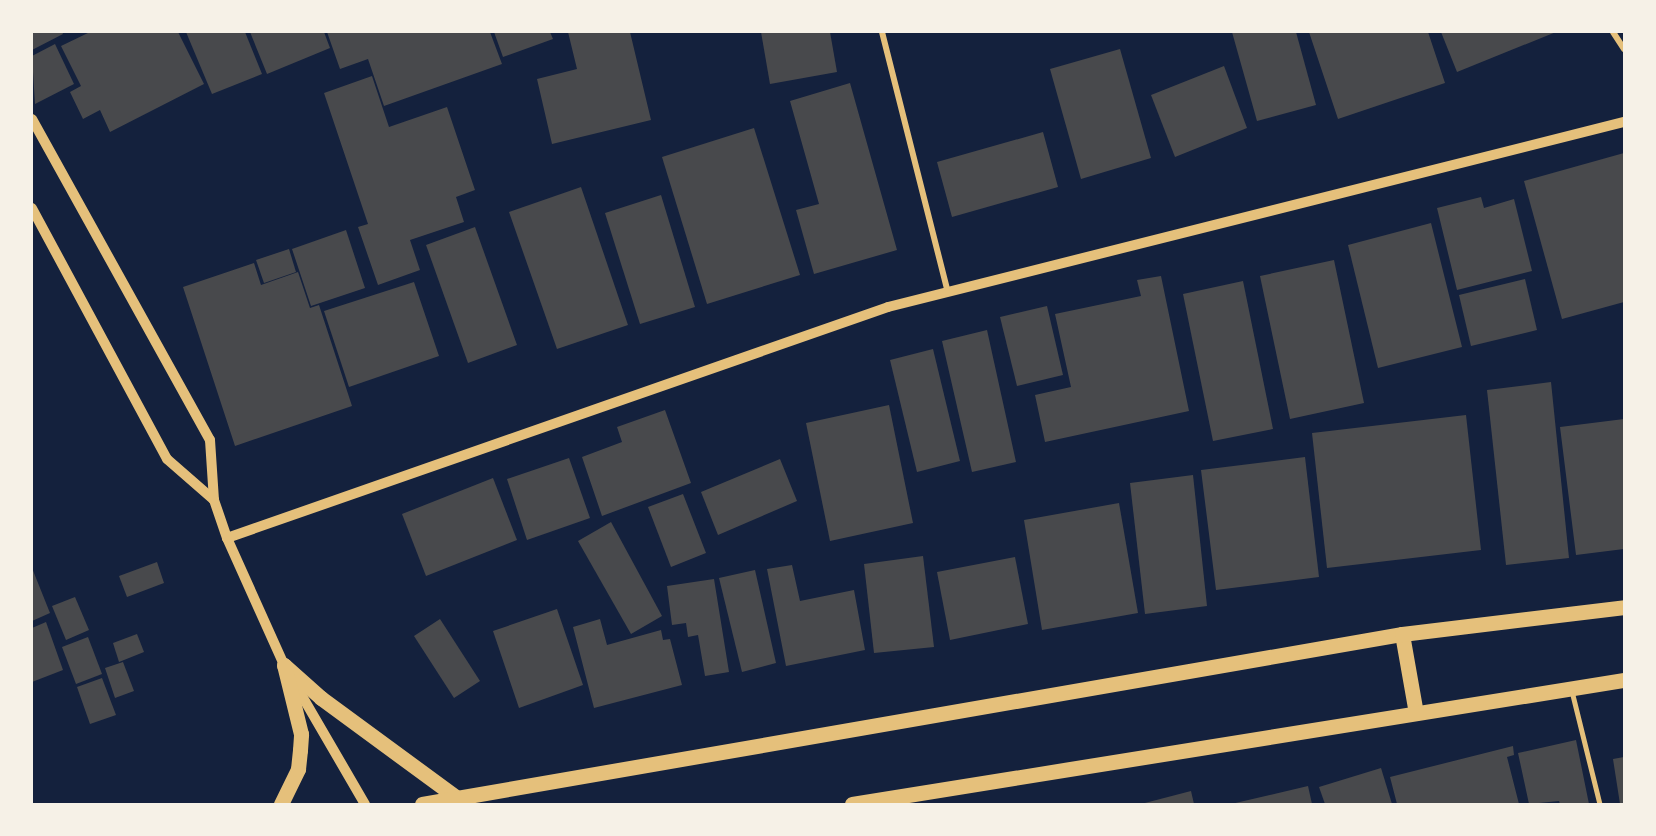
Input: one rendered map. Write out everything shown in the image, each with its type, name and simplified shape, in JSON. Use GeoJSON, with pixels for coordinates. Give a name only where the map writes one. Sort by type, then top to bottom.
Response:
{"type":"FeatureCollection","features":[{"type":"Feature","properties":{"kind":"main road"},"geometry":{"type":"LineString","coordinates":[[422,804],[460,800],[1402,634],[1624,607]]}},
{"type":"Feature","properties":{"kind":"main road"},"geometry":{"type":"LineString","coordinates":[[1402,634],[1416,713]]}},
{"type":"Feature","properties":{"kind":"main road"},"geometry":{"type":"LineString","coordinates":[[284,665],[321,698],[460,800]]}},
{"type":"Feature","properties":{"kind":"main road"},"geometry":{"type":"LineString","coordinates":[[281,804],[298,769],[301,734],[284,665]]}},
{"type":"Feature","properties":{"kind":"main road"},"geometry":{"type":"LineString","coordinates":[[852,804],[1624,680]]}},
{"type":"Feature","properties":{"kind":"street"},"geometry":{"type":"LineString","coordinates":[[882,32],[948,292]]}},
{"type":"Feature","properties":{"kind":"street"},"geometry":{"type":"LineString","coordinates":[[1613,32],[1624,49]]}},
{"type":"Feature","properties":{"kind":"street"},"geometry":{"type":"LineString","coordinates":[[32,119],[210,440],[214,500],[227,538],[284,665],[365,804]]}},
{"type":"Feature","properties":{"kind":"street"},"geometry":{"type":"LineString","coordinates":[[227,538],[888,307],[1624,122]]}},
{"type":"Feature","properties":{"kind":"street"},"geometry":{"type":"LineString","coordinates":[[32,208],[166,459],[214,500]]}},
{"type":"Feature","properties":{"kind":"lane"},"geometry":{"type":"LineString","coordinates":[[1571,688],[1600,804]]}},
{"type":"Feature","properties":{"kind":"building"},"geometry":{"type":"Polygon","coordinates":[[[32,32],[62,32],[63,34],[32,50],[32,32]]]}},
{"type":"Feature","properties":{"kind":"building"},"geometry":{"type":"Polygon","coordinates":[[[90,32],[178,32],[204,84],[110,132],[100,110],[83,119],[70,92],[81,86],[61,46],[90,32]]]}},
{"type":"Feature","properties":{"kind":"building"},"geometry":{"type":"Polygon","coordinates":[[[186,32],[245,32],[262,74],[212,94],[186,32]]]}},
{"type":"Feature","properties":{"kind":"building"},"geometry":{"type":"Polygon","coordinates":[[[250,32],[324,32],[330,48],[267,74],[250,32]]]}},
{"type":"Feature","properties":{"kind":"building"},"geometry":{"type":"Polygon","coordinates":[[[327,32],[490,32],[502,64],[384,106],[368,59],[340,69],[327,32]]]}},
{"type":"Feature","properties":{"kind":"building"},"geometry":{"type":"Polygon","coordinates":[[[494,32],[550,32],[553,39],[503,57],[494,32]]]}},
{"type":"Feature","properties":{"kind":"building"},"geometry":{"type":"Polygon","coordinates":[[[568,32],[630,32],[651,120],[552,144],[537,79],[577,69],[568,32]]]}},
{"type":"Feature","properties":{"kind":"building"},"geometry":{"type":"Polygon","coordinates":[[[761,32],[830,32],[837,72],[770,84],[761,32]]]}},
{"type":"Feature","properties":{"kind":"building"},"geometry":{"type":"Polygon","coordinates":[[[1232,32],[1296,32],[1316,105],[1257,121],[1232,32]]]}},
{"type":"Feature","properties":{"kind":"building"},"geometry":{"type":"Polygon","coordinates":[[[1309,32],[1428,32],[1445,83],[1338,119],[1309,32]]]}},
{"type":"Feature","properties":{"kind":"building"},"geometry":{"type":"Polygon","coordinates":[[[1441,32],[1556,32],[1457,72],[1441,32]]]}},
{"type":"Feature","properties":{"kind":"building"},"geometry":{"type":"Polygon","coordinates":[[[55,44],[74,84],[35,104],[32,56],[55,44]]]}},
{"type":"Feature","properties":{"kind":"building"},"geometry":{"type":"Polygon","coordinates":[[[1120,49],[1151,158],[1081,179],[1050,69],[1120,49]]]}},
{"type":"Feature","properties":{"kind":"building"},"geometry":{"type":"Polygon","coordinates":[[[1224,66],[1247,128],[1175,157],[1151,95],[1224,66]]]}},
{"type":"Feature","properties":{"kind":"building"},"geometry":{"type":"Polygon","coordinates":[[[372,76],[389,127],[447,107],[475,190],[456,197],[464,222],[410,240],[420,270],[378,285],[358,227],[368,224],[324,93],[372,76]]]}},
{"type":"Feature","properties":{"kind":"building"},"geometry":{"type":"Polygon","coordinates":[[[850,83],[897,250],[814,274],[796,210],[819,204],[790,101],[850,83]]]}},
{"type":"Feature","properties":{"kind":"building"},"geometry":{"type":"Polygon","coordinates":[[[754,128],[800,275],[707,304],[662,157],[754,128]]]}},
{"type":"Feature","properties":{"kind":"building"},"geometry":{"type":"Polygon","coordinates":[[[1043,132],[1058,187],[952,217],[937,162],[1043,132]]]}},
{"type":"Feature","properties":{"kind":"building"},"geometry":{"type":"Polygon","coordinates":[[[1624,153],[1624,302],[1562,319],[1524,181],[1624,153]]]}},
{"type":"Feature","properties":{"kind":"building"},"geometry":{"type":"Polygon","coordinates":[[[581,187],[628,325],[557,349],[509,212],[581,187]]]}},
{"type":"Feature","properties":{"kind":"building"},"geometry":{"type":"Polygon","coordinates":[[[661,195],[695,307],[640,324],[605,213],[661,195]]]}},
{"type":"Feature","properties":{"kind":"building"},"geometry":{"type":"Polygon","coordinates":[[[1481,197],[1484,208],[1514,199],[1532,271],[1457,290],[1437,208],[1481,197]]]}},
{"type":"Feature","properties":{"kind":"building"},"geometry":{"type":"Polygon","coordinates":[[[1431,223],[1462,347],[1378,368],[1348,245],[1431,223]]]}},
{"type":"Feature","properties":{"kind":"building"},"geometry":{"type":"Polygon","coordinates":[[[475,227],[517,345],[468,363],[426,245],[475,227]]]}},
{"type":"Feature","properties":{"kind":"building"},"geometry":{"type":"Polygon","coordinates":[[[346,230],[365,288],[311,306],[292,249],[346,230]]]}},
{"type":"Feature","properties":{"kind":"building"},"geometry":{"type":"Polygon","coordinates":[[[289,249],[296,272],[264,283],[256,260],[289,249]]]}},
{"type":"Feature","properties":{"kind":"building"},"geometry":{"type":"Polygon","coordinates":[[[1334,260],[1364,403],[1290,419],[1260,276],[1334,260]]]}},
{"type":"Feature","properties":{"kind":"building"},"geometry":{"type":"Polygon","coordinates":[[[254,263],[261,285],[298,272],[310,308],[319,305],[352,406],[235,446],[183,287],[254,263]]]}},
{"type":"Feature","properties":{"kind":"building"},"geometry":{"type":"Polygon","coordinates":[[[1161,276],[1189,411],[1045,442],[1035,395],[1071,387],[1055,314],[1141,296],[1137,280],[1161,276]]]}},
{"type":"Feature","properties":{"kind":"building"},"geometry":{"type":"Polygon","coordinates":[[[1525,279],[1537,330],[1471,346],[1459,295],[1525,279]]]}},
{"type":"Feature","properties":{"kind":"building"},"geometry":{"type":"Polygon","coordinates":[[[1243,281],[1273,429],[1213,441],[1183,294],[1243,281]]]}},
{"type":"Feature","properties":{"kind":"building"},"geometry":{"type":"Polygon","coordinates":[[[414,282],[439,356],[349,387],[324,311],[414,282]]]}},
{"type":"Feature","properties":{"kind":"building"},"geometry":{"type":"Polygon","coordinates":[[[1047,306],[1063,375],[1017,386],[1000,317],[1047,306]]]}},
{"type":"Feature","properties":{"kind":"building"},"geometry":{"type":"Polygon","coordinates":[[[987,330],[1016,462],[972,472],[942,341],[987,330]]]}},
{"type":"Feature","properties":{"kind":"building"},"geometry":{"type":"Polygon","coordinates":[[[933,349],[960,461],[917,472],[890,360],[933,349]]]}},
{"type":"Feature","properties":{"kind":"building"},"geometry":{"type":"Polygon","coordinates":[[[1551,382],[1569,558],[1506,565],[1487,390],[1551,382]]]}},
{"type":"Feature","properties":{"kind":"building"},"geometry":{"type":"Polygon","coordinates":[[[889,405],[913,523],[830,541],[806,423],[889,405]]]}},
{"type":"Feature","properties":{"kind":"building"},"geometry":{"type":"Polygon","coordinates":[[[665,410],[691,483],[602,516],[582,457],[622,442],[617,427],[665,410]]]}},
{"type":"Feature","properties":{"kind":"building"},"geometry":{"type":"Polygon","coordinates":[[[1466,415],[1481,550],[1327,568],[1312,433],[1466,415]]]}},
{"type":"Feature","properties":{"kind":"building"},"geometry":{"type":"Polygon","coordinates":[[[1624,419],[1624,549],[1576,555],[1560,427],[1624,419]]]}},
{"type":"Feature","properties":{"kind":"building"},"geometry":{"type":"Polygon","coordinates":[[[1305,457],[1319,577],[1216,590],[1201,470],[1305,457]]]}},
{"type":"Feature","properties":{"kind":"building"},"geometry":{"type":"Polygon","coordinates":[[[569,458],[590,518],[527,540],[507,479],[569,458]]]}},
{"type":"Feature","properties":{"kind":"building"},"geometry":{"type":"Polygon","coordinates":[[[780,459],[797,501],[718,535],[701,492],[780,459]]]}},
{"type":"Feature","properties":{"kind":"building"},"geometry":{"type":"Polygon","coordinates":[[[1193,475],[1207,606],[1145,614],[1130,483],[1193,475]]]}},
{"type":"Feature","properties":{"kind":"building"},"geometry":{"type":"Polygon","coordinates":[[[493,478],[517,540],[426,576],[402,514],[493,478]]]}},
{"type":"Feature","properties":{"kind":"building"},"geometry":{"type":"Polygon","coordinates":[[[683,494],[706,553],[671,567],[648,507],[683,494]]]}},
{"type":"Feature","properties":{"kind":"building"},"geometry":{"type":"Polygon","coordinates":[[[1119,503],[1138,613],[1042,630],[1024,520],[1119,503]]]}},
{"type":"Feature","properties":{"kind":"building"},"geometry":{"type":"Polygon","coordinates":[[[611,522],[662,616],[631,634],[578,541],[611,522]]]}},
{"type":"Feature","properties":{"kind":"building"},"geometry":{"type":"Polygon","coordinates":[[[923,556],[934,647],[874,653],[864,564],[923,556]]]}},
{"type":"Feature","properties":{"kind":"building"},"geometry":{"type":"Polygon","coordinates":[[[1015,557],[1028,624],[950,640],[937,572],[1015,557]]]}},
{"type":"Feature","properties":{"kind":"building"},"geometry":{"type":"Polygon","coordinates":[[[157,562],[164,583],[127,597],[119,576],[157,562]]]}},
{"type":"Feature","properties":{"kind":"building"},"geometry":{"type":"Polygon","coordinates":[[[792,565],[800,601],[854,590],[865,650],[786,666],[767,569],[792,565]]]}},
{"type":"Feature","properties":{"kind":"building"},"geometry":{"type":"Polygon","coordinates":[[[32,568],[50,613],[32,621],[32,568]]]}},
{"type":"Feature","properties":{"kind":"building"},"geometry":{"type":"Polygon","coordinates":[[[755,570],[776,663],[742,672],[719,578],[755,570]]]}},
{"type":"Feature","properties":{"kind":"building"},"geometry":{"type":"Polygon","coordinates":[[[714,579],[729,672],[705,676],[698,635],[688,637],[686,623],[672,625],[667,586],[714,579]]]}},
{"type":"Feature","properties":{"kind":"building"},"geometry":{"type":"Polygon","coordinates":[[[75,597],[89,630],[66,640],[52,606],[75,597]]]}},
{"type":"Feature","properties":{"kind":"building"},"geometry":{"type":"Polygon","coordinates":[[[557,609],[583,685],[519,708],[493,631],[557,609]]]}},
{"type":"Feature","properties":{"kind":"building"},"geometry":{"type":"Polygon","coordinates":[[[440,619],[480,681],[454,698],[414,636],[440,619]]]}},
{"type":"Feature","properties":{"kind":"building"},"geometry":{"type":"Polygon","coordinates":[[[600,619],[607,645],[661,630],[663,640],[670,639],[682,685],[594,708],[573,627],[600,619]]]}},
{"type":"Feature","properties":{"kind":"building"},"geometry":{"type":"Polygon","coordinates":[[[46,622],[63,670],[32,682],[32,628],[46,622]]]}},
{"type":"Feature","properties":{"kind":"building"},"geometry":{"type":"Polygon","coordinates":[[[137,634],[144,652],[119,662],[113,643],[137,634]]]}},
{"type":"Feature","properties":{"kind":"building"},"geometry":{"type":"Polygon","coordinates":[[[88,637],[102,674],[76,684],[62,647],[88,637]]]}},
{"type":"Feature","properties":{"kind":"building"},"geometry":{"type":"Polygon","coordinates":[[[123,662],[134,691],[115,698],[105,668],[123,662]]]}},
{"type":"Feature","properties":{"kind":"building"},"geometry":{"type":"Polygon","coordinates":[[[102,678],[116,715],[90,724],[77,687],[102,678]]]}},
{"type":"Feature","properties":{"kind":"building"},"geometry":{"type":"Polygon","coordinates":[[[1576,740],[1589,804],[1560,804],[1559,801],[1529,804],[1518,753],[1576,740]]]}},
{"type":"Feature","properties":{"kind":"building"},"geometry":{"type":"Polygon","coordinates":[[[1513,746],[1514,755],[1507,757],[1519,804],[1397,804],[1390,777],[1513,746]]]}},
{"type":"Feature","properties":{"kind":"building"},"geometry":{"type":"Polygon","coordinates":[[[1624,757],[1624,804],[1620,804],[1613,759],[1624,757]]]}},
{"type":"Feature","properties":{"kind":"building"},"geometry":{"type":"Polygon","coordinates":[[[1381,768],[1392,804],[1325,804],[1319,787],[1381,768]]]}},
{"type":"Feature","properties":{"kind":"building"},"geometry":{"type":"Polygon","coordinates":[[[1308,786],[1312,804],[1231,804],[1308,786]]]}},
{"type":"Feature","properties":{"kind":"building"},"geometry":{"type":"Polygon","coordinates":[[[1191,791],[1194,804],[1141,804],[1191,791]]]}}]}
